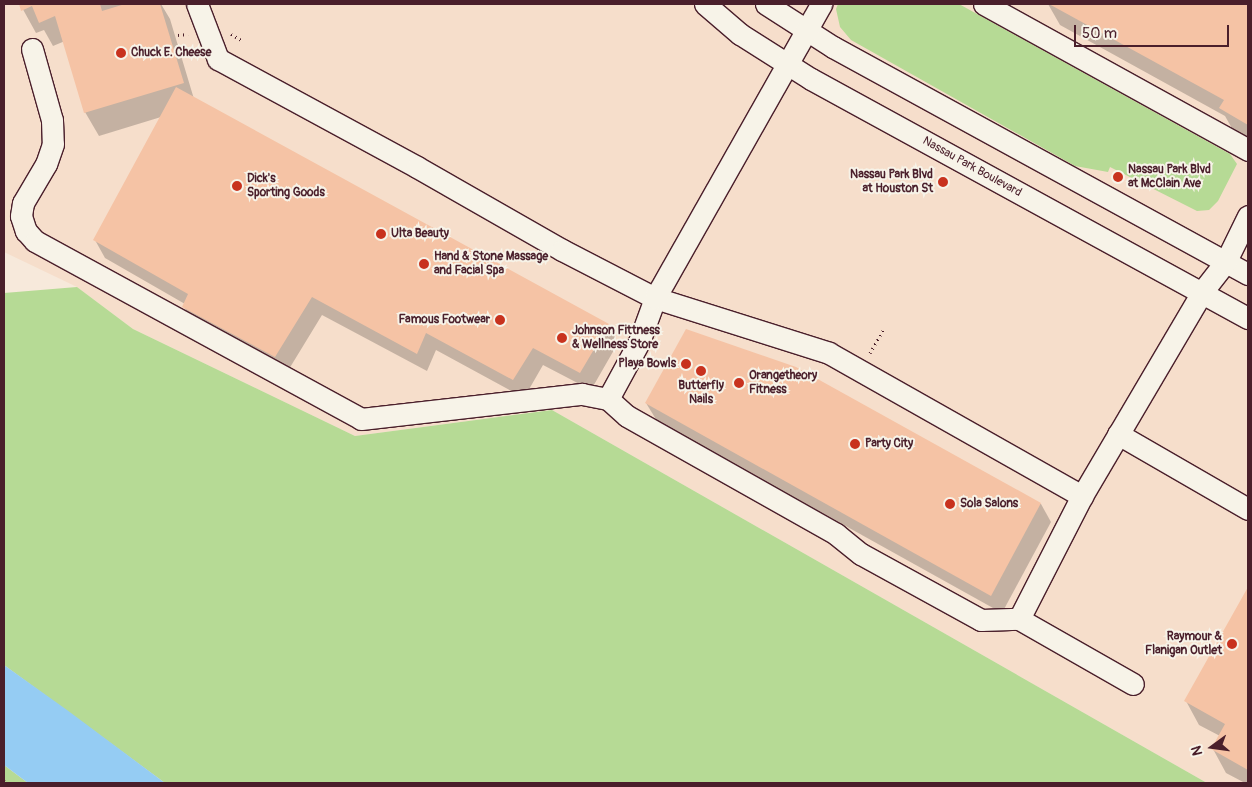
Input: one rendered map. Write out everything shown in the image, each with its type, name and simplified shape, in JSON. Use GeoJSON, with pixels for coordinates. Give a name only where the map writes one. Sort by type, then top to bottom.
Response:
{"type":"FeatureCollection","features":[{"type":"Feature","properties":{"kind":"street"},"geometry":{"type":"LineString","coordinates":[[197,4],[218,59],[416,167],[562,250],[655,298],[828,354],[1082,496]]}},
{"type":"Feature","properties":{"kind":"street","name":"Nassau Park Boulevard"},"geometry":{"type":"LineString","coordinates":[[706,4],[740,34],[787,65],[1248,318]]}},
{"type":"Feature","properties":{"kind":"street"},"geometry":{"type":"LineString","coordinates":[[766,4],[806,31],[1248,274]]}},
{"type":"Feature","properties":{"kind":"street"},"geometry":{"type":"LineString","coordinates":[[608,399],[639,342],[655,298],[821,4]]}},
{"type":"Feature","properties":{"kind":"street"},"geometry":{"type":"LineString","coordinates":[[984,4],[1248,150]]}},
{"type":"Feature","properties":{"kind":"street"},"geometry":{"type":"LineString","coordinates":[[32,49],[52,120],[53,144],[46,164],[23,203],[21,216],[26,231],[35,241],[361,419],[582,394],[608,399],[627,416],[836,534],[861,554],[981,620],[1019,619],[1132,684]]}},
{"type":"Feature","properties":{"kind":"street"},"geometry":{"type":"LineString","coordinates":[[1019,619],[1082,496],[1202,292],[1226,261],[1248,216]]}},
{"type":"Feature","properties":{"kind":"street"},"geometry":{"type":"LineString","coordinates":[[1118,434],[1248,509]]}},
{"type":"Feature","properties":{"kind":"shaded area"},"geometry":{"type":"Polygon","coordinates":[[[4,4],[1248,4],[1248,783],[1207,783],[552,410],[355,436],[133,329],[77,287],[4,252],[4,4]]]}},
{"type":"Feature","properties":{"kind":"green space"},"geometry":{"type":"Polygon","coordinates":[[[838,4],[959,4],[1230,154],[1237,164],[1218,201],[1209,210],[1197,211],[1110,167],[1108,172],[1075,166],[851,40],[840,27],[836,9],[838,4]]]}},
{"type":"Feature","properties":{"kind":"green space"},"geometry":{"type":"Polygon","coordinates":[[[77,287],[133,329],[355,436],[552,410],[1207,783],[165,783],[4,665],[4,293],[77,287]]]}},
{"type":"Feature","properties":{"kind":"green space"},"geometry":{"type":"Polygon","coordinates":[[[4,765],[28,783],[4,783],[4,765]]]}},
{"type":"Feature","properties":{"kind":"water"},"geometry":{"type":"Polygon","coordinates":[[[4,665],[165,783],[28,783],[4,765],[4,665]]]}},
{"type":"Feature","properties":{"kind":"building","name":"Chuck E. Cheese"},"geometry":{"type":"Polygon","coordinates":[[[19,4],[100,4],[102,11],[125,4],[160,4],[184,83],[84,113],[55,16],[39,23],[32,6],[21,11],[19,4]]]}},
{"type":"Feature","properties":{"kind":"building"},"geometry":{"type":"Polygon","coordinates":[[[1049,4],[1248,4],[1248,125],[1219,108],[1224,100],[1049,4]]]}},
{"type":"Feature","properties":{"kind":"building"},"geometry":{"type":"Polygon","coordinates":[[[176,87],[609,324],[580,373],[533,348],[513,380],[426,333],[417,354],[312,297],[275,357],[182,307],[188,294],[93,240],[176,87]]]}},
{"type":"Feature","properties":{"kind":"building"},"geometry":{"type":"Polygon","coordinates":[[[686,329],[796,367],[1041,503],[991,596],[645,403],[686,329]]]}},
{"type":"Feature","properties":{"kind":"building","name":"Raymour & Flanigan Outlet"},"geometry":{"type":"Polygon","coordinates":[[[1248,587],[1248,770],[1211,749],[1225,724],[1184,701],[1248,587]]]}},
{"type":"Feature","properties":{"kind":"place","name":"Chuck E. Cheese"},"geometry":{"type":"Point","coordinates":[121,53]}},
{"type":"Feature","properties":{"kind":"place","name":"Nassau Park Blvd at McClain Ave"},"geometry":{"type":"Point","coordinates":[1118,177]}},
{"type":"Feature","properties":{"kind":"place","name":"Nassau Park Blvd at Houston St"},"geometry":{"type":"Point","coordinates":[943,182]}},
{"type":"Feature","properties":{"kind":"place","name":"Dick's Sporting Goods"},"geometry":{"type":"Point","coordinates":[237,186]}},
{"type":"Feature","properties":{"kind":"place","name":"Ulta Beauty"},"geometry":{"type":"Point","coordinates":[381,234]}},
{"type":"Feature","properties":{"kind":"place","name":"Hand & Stone Massage and Facial Spa"},"geometry":{"type":"Point","coordinates":[424,264]}},
{"type":"Feature","properties":{"kind":"place","name":"Famous Footwear"},"geometry":{"type":"Point","coordinates":[500,320]}},
{"type":"Feature","properties":{"kind":"place","name":"Johnson Fittness & Wellness Store"},"geometry":{"type":"Point","coordinates":[562,338]}},
{"type":"Feature","properties":{"kind":"place","name":"Playa Bowls"},"geometry":{"type":"Point","coordinates":[686,364]}},
{"type":"Feature","properties":{"kind":"place","name":"Butterfly Nails"},"geometry":{"type":"Point","coordinates":[701,371]}},
{"type":"Feature","properties":{"kind":"place","name":"Orangetheory Fitness"},"geometry":{"type":"Point","coordinates":[739,383]}},
{"type":"Feature","properties":{"kind":"place","name":"Party City"},"geometry":{"type":"Point","coordinates":[855,444]}},
{"type":"Feature","properties":{"kind":"place","name":"Sola Salons"},"geometry":{"type":"Point","coordinates":[950,504]}},
{"type":"Feature","properties":{"kind":"place","name":"Raymour & Flanigan Outlet"},"geometry":{"type":"Point","coordinates":[1232,644]}}]}
